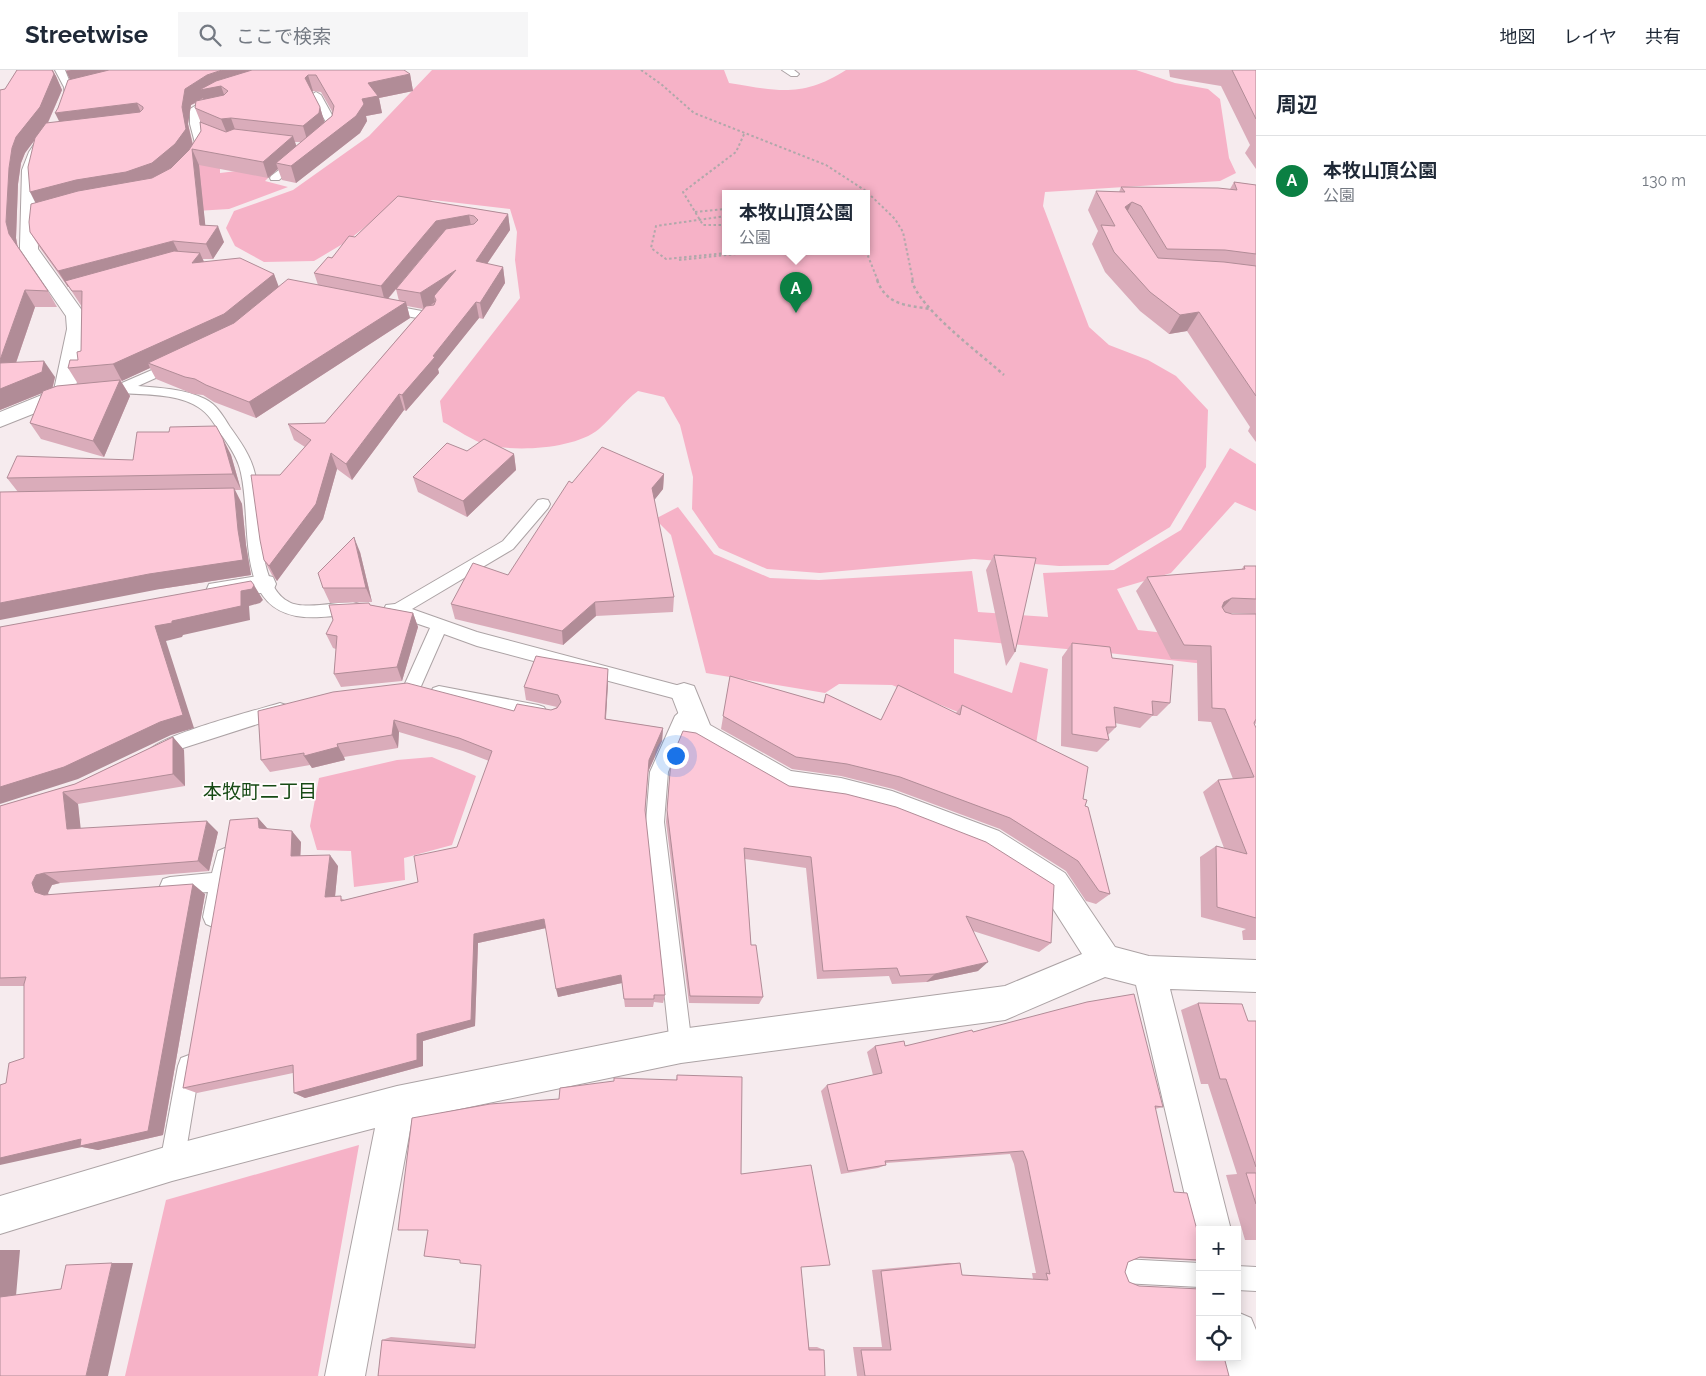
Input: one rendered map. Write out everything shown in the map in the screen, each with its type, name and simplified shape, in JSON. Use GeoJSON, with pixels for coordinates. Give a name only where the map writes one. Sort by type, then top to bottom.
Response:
{"type":"FeatureCollection","features":[{"type":"Feature","properties":{"kind":"street"},"geometry":{"type":"LineString","coordinates":[[64,394],[77,329],[76,316],[65,293],[28,249],[34,217],[28,184],[34,154],[57,122],[68,94]]}},
{"type":"Feature","properties":{"kind":"street"},"geometry":{"type":"LineString","coordinates":[[0,420],[64,394],[105,390]]}},
{"type":"Feature","properties":{"kind":"street"},"geometry":{"type":"LineString","coordinates":[[198,594],[264,584]]}},
{"type":"Feature","properties":{"kind":"street"},"geometry":{"type":"LineString","coordinates":[[688,703],[699,733],[786,783],[841,791],[892,804],[988,841],[1054,883],[1105,961]]}},
{"type":"Feature","properties":{"kind":"street"},"geometry":{"type":"LineString","coordinates":[[0,1215],[172,1163],[397,1104],[681,1046],[1005,1003],[1105,961],[1149,972],[1256,976]]}},
{"type":"Feature","properties":{"kind":"street"},"geometry":{"type":"LineString","coordinates":[[1149,972],[1211,1226]]}},
{"type":"Feature","properties":{"kind":"street"},"geometry":{"type":"LineString","coordinates":[[345,1376],[397,1104]]}},
{"type":"Feature","properties":{"kind":"street"},"geometry":{"type":"LineString","coordinates":[[1241,1348],[1248,1376]]}},
{"type":"Feature","properties":{"kind":"lane"},"geometry":{"type":"LineString","coordinates":[[60,70],[69,87],[68,94],[85,89]]}},
{"type":"Feature","properties":{"kind":"lane"},"geometry":{"type":"LineString","coordinates":[[190,162],[200,146],[195,110],[198,106],[223,94]]}},
{"type":"Feature","properties":{"kind":"lane"},"geometry":{"type":"LineString","coordinates":[[316,95],[332,124],[330,132],[317,143]]}},
{"type":"Feature","properties":{"kind":"lane"},"geometry":{"type":"LineString","coordinates":[[196,114],[212,111]]}},
{"type":"Feature","properties":{"kind":"lane"},"geometry":{"type":"LineString","coordinates":[[196,128],[208,135]]}},
{"type":"Feature","properties":{"kind":"lane"},"geometry":{"type":"LineString","coordinates":[[275,178],[303,154]]}},
{"type":"Feature","properties":{"kind":"lane"},"geometry":{"type":"LineString","coordinates":[[369,305],[392,305],[432,317]]}},
{"type":"Feature","properties":{"kind":"lane"},"geometry":{"type":"LineString","coordinates":[[105,390],[191,357]]}},
{"type":"Feature","properties":{"kind":"lane"},"geometry":{"type":"LineString","coordinates":[[105,390],[184,397],[196,400],[209,407],[237,446],[248,470],[245,497],[264,584],[270,594],[282,606],[297,611],[369,608],[397,610],[439,627],[688,703],[659,772],[655,822],[681,1046]]}},
{"type":"Feature","properties":{"kind":"lane"},"geometry":{"type":"LineString","coordinates":[[397,610],[508,545],[543,504]]}},
{"type":"Feature","properties":{"kind":"lane"},"geometry":{"type":"LineString","coordinates":[[412,688],[439,627]]}},
{"type":"Feature","properties":{"kind":"lane"},"geometry":{"type":"LineString","coordinates":[[393,690],[412,688],[552,714]]}},
{"type":"Feature","properties":{"kind":"lane"},"geometry":{"type":"LineString","coordinates":[[139,762],[178,742],[297,705]]}},
{"type":"Feature","properties":{"kind":"lane"},"geometry":{"type":"LineString","coordinates":[[210,940],[228,838]]}},
{"type":"Feature","properties":{"kind":"lane"},"geometry":{"type":"LineString","coordinates":[[150,888],[219,882]]}},
{"type":"Feature","properties":{"kind":"lane"},"geometry":{"type":"LineString","coordinates":[[172,1163],[192,1047]]}},
{"type":"Feature","properties":{"kind":"lane"},"geometry":{"type":"LineString","coordinates":[[1122,1271],[1196,1276]]}},
{"type":"Feature","properties":{"kind":"lane"},"geometry":{"type":"LineString","coordinates":[[1241,1278],[1256,1279]]}},
{"type":"Feature","properties":{"kind":"path"},"geometry":{"type":"LineString","coordinates":[[641,70],[661,84],[694,113],[826,165],[864,190]]}},
{"type":"Feature","properties":{"kind":"path"},"geometry":{"type":"LineString","coordinates":[[722,225],[703,225],[683,192],[736,152],[745,132]]}},
{"type":"Feature","properties":{"kind":"path"},"geometry":{"type":"LineString","coordinates":[[870,195],[895,219],[903,232],[914,289],[930,309],[1004,375]]}},
{"type":"Feature","properties":{"kind":"path"},"geometry":{"type":"LineString","coordinates":[[695,212],[722,209]]}},
{"type":"Feature","properties":{"kind":"path"},"geometry":{"type":"LineString","coordinates":[[722,216],[699,218],[656,226],[651,248],[666,259],[686,260],[729,255]]}},
{"type":"Feature","properties":{"kind":"path"},"geometry":{"type":"LineString","coordinates":[[666,259],[722,254]]}},
{"type":"Feature","properties":{"kind":"path"},"geometry":{"type":"LineString","coordinates":[[867,255],[880,288],[897,304],[930,309]]}},
{"type":"Feature","properties":{"kind":"shaded area"},"geometry":{"type":"Polygon","coordinates":[[[432,70],[724,70],[729,83],[776,90],[789,90],[803,89],[816,85],[846,70],[1136,70],[1175,83],[1208,89],[1220,99],[1229,158],[1236,173],[1220,181],[1045,192],[1043,206],[1089,327],[1109,345],[1148,360],[1176,376],[1208,410],[1206,467],[1170,527],[1108,565],[1059,566],[974,559],[820,573],[767,569],[719,548],[692,509],[693,477],[680,425],[664,397],[638,391],[609,420],[589,436],[561,445],[545,447],[514,448],[487,445],[470,438],[443,422],[440,401],[520,298],[515,260],[517,232],[510,209],[433,200],[389,208],[346,242],[314,261],[264,262],[235,246],[226,228],[234,211],[293,190],[369,136],[432,70]]]}},
{"type":"Feature","properties":{"kind":"shaded area"},"geometry":{"type":"Polygon","coordinates":[[[220,150],[220,173],[280,166],[265,181],[288,187],[229,209],[196,211],[176,197],[207,151],[220,150]]]}},
{"type":"Feature","properties":{"kind":"shaded area"},"geometry":{"type":"Polygon","coordinates":[[[1230,448],[1256,464],[1256,511],[1235,502],[1171,573],[1117,589],[1138,630],[1201,637],[1213,665],[1100,652],[954,639],[954,673],[1012,693],[1020,662],[1048,669],[1036,744],[892,685],[839,684],[825,693],[706,673],[671,535],[655,519],[678,507],[714,554],[770,578],[819,580],[972,571],[978,612],[1048,617],[1043,573],[1114,570],[1181,530],[1230,448]]]}},
{"type":"Feature","properties":{"kind":"shaded area"},"geometry":{"type":"Polygon","coordinates":[[[432,757],[476,776],[452,845],[404,858],[405,880],[354,887],[351,851],[317,850],[310,826],[319,778],[397,760],[432,757]]]}},
{"type":"Feature","properties":{"kind":"shaded area"},"geometry":{"type":"Polygon","coordinates":[[[359,1145],[318,1376],[125,1376],[166,1200],[359,1145]]]}},
{"type":"Feature","properties":{"kind":"building"},"geometry":{"type":"Polygon","coordinates":[[[17,70],[52,70],[54,74],[40,107],[16,137],[12,148],[6,222],[9,234],[48,291],[25,290],[0,360],[0,90],[5,89],[17,70]]]}},
{"type":"Feature","properties":{"kind":"building"},"geometry":{"type":"Polygon","coordinates":[[[109,70],[222,70],[207,75],[185,89],[182,107],[186,129],[175,144],[152,163],[126,172],[76,180],[30,192],[28,167],[35,138],[46,123],[140,112],[143,109],[137,103],[55,113],[68,80],[109,70]]]}},
{"type":"Feature","properties":{"kind":"building"},"geometry":{"type":"Polygon","coordinates":[[[252,70],[404,70],[410,74],[368,83],[378,96],[362,99],[364,104],[356,116],[291,166],[276,163],[332,116],[334,106],[316,75],[308,75],[305,78],[320,107],[319,113],[303,126],[231,118],[221,119],[195,108],[196,101],[224,95],[228,91],[221,86],[201,89],[216,81],[252,70]]]}},
{"type":"Feature","properties":{"kind":"building"},"geometry":{"type":"Polygon","coordinates":[[[1232,70],[1256,70],[1256,119],[1232,70]]]}},
{"type":"Feature","properties":{"kind":"building"},"geometry":{"type":"Polygon","coordinates":[[[200,122],[226,132],[234,129],[293,136],[263,162],[192,149],[200,225],[218,226],[206,244],[173,241],[58,271],[30,232],[31,204],[78,191],[152,178],[171,168],[189,150],[201,131],[200,122]]]}},
{"type":"Feature","properties":{"kind":"building"},"geometry":{"type":"Polygon","coordinates":[[[1234,182],[1256,185],[1256,254],[1225,250],[1167,249],[1141,206],[1132,202],[1125,207],[1158,258],[1256,266],[1256,396],[1199,312],[1180,315],[1150,292],[1114,252],[1101,225],[1115,226],[1096,191],[1125,192],[1121,187],[1218,188],[1237,190],[1234,182]]]}},
{"type":"Feature","properties":{"kind":"building"},"geometry":{"type":"Polygon","coordinates":[[[398,196],[508,214],[476,261],[503,267],[480,303],[476,302],[433,356],[435,357],[402,395],[399,394],[346,464],[331,453],[316,504],[269,566],[264,560],[260,540],[251,475],[280,475],[311,440],[288,424],[325,423],[426,306],[434,305],[436,300],[434,296],[456,270],[420,293],[396,289],[446,229],[474,224],[478,220],[474,216],[469,215],[436,221],[381,286],[314,273],[328,257],[332,258],[349,236],[355,237],[398,196]]]}},
{"type":"Feature","properties":{"kind":"building"},"geometry":{"type":"Polygon","coordinates":[[[174,251],[200,253],[192,263],[240,258],[274,274],[224,314],[113,364],[68,368],[70,360],[78,360],[77,352],[81,351],[82,291],[72,291],[65,281],[174,251]]]}},
{"type":"Feature","properties":{"kind":"building"},"geometry":{"type":"Polygon","coordinates":[[[288,279],[406,302],[249,402],[195,379],[148,363],[234,323],[288,279]]]}},
{"type":"Feature","properties":{"kind":"building"},"geometry":{"type":"Polygon","coordinates":[[[44,361],[42,372],[0,389],[0,363],[44,361]]]}},
{"type":"Feature","properties":{"kind":"building"},"geometry":{"type":"Polygon","coordinates":[[[120,380],[93,441],[30,423],[43,391],[57,386],[120,380]]]}},
{"type":"Feature","properties":{"kind":"building"},"geometry":{"type":"Polygon","coordinates":[[[216,426],[223,439],[233,474],[7,478],[17,456],[133,460],[137,432],[169,432],[170,427],[216,426]]]}},
{"type":"Feature","properties":{"kind":"building"},"geometry":{"type":"Polygon","coordinates":[[[484,439],[514,454],[463,501],[413,477],[447,443],[467,451],[484,439]]]}},
{"type":"Feature","properties":{"kind":"building"},"geometry":{"type":"Polygon","coordinates":[[[602,447],[664,474],[652,488],[674,597],[595,602],[562,631],[451,604],[473,563],[508,575],[569,481],[572,483],[602,447]]]}},
{"type":"Feature","properties":{"kind":"building"},"geometry":{"type":"Polygon","coordinates":[[[234,488],[243,560],[149,574],[0,603],[0,492],[234,488]]]}},
{"type":"Feature","properties":{"kind":"building"},"geometry":{"type":"Polygon","coordinates":[[[354,537],[366,588],[323,588],[318,573],[354,537]]]}},
{"type":"Feature","properties":{"kind":"building"},"geometry":{"type":"Polygon","coordinates":[[[994,555],[1036,558],[1015,652],[994,555]]]}},
{"type":"Feature","properties":{"kind":"building"},"geometry":{"type":"Polygon","coordinates":[[[1244,566],[1256,566],[1256,599],[1232,598],[1224,602],[1222,607],[1225,612],[1232,614],[1256,614],[1256,719],[1254,723],[1256,728],[1256,918],[1217,907],[1216,846],[1247,854],[1218,780],[1254,777],[1225,709],[1212,708],[1211,646],[1184,645],[1147,577],[1245,569],[1244,566]]]}},
{"type":"Feature","properties":{"kind":"building"},"geometry":{"type":"Polygon","coordinates":[[[251,581],[254,585],[252,589],[241,591],[241,606],[155,626],[183,715],[160,722],[64,767],[0,787],[0,627],[251,581]]]}},
{"type":"Feature","properties":{"kind":"building"},"geometry":{"type":"Polygon","coordinates":[[[369,603],[370,605],[413,613],[397,667],[334,674],[337,636],[326,634],[333,620],[329,605],[369,603]]]}},
{"type":"Feature","properties":{"kind":"building"},"geometry":{"type":"Polygon","coordinates":[[[1072,643],[1110,647],[1112,658],[1173,665],[1170,703],[1152,701],[1153,715],[1114,707],[1116,727],[1106,727],[1109,740],[1072,734],[1072,643]]]}},
{"type":"Feature","properties":{"kind":"building"},"geometry":{"type":"Polygon","coordinates":[[[536,656],[608,669],[605,719],[663,728],[649,760],[645,810],[665,995],[654,995],[654,999],[624,999],[621,975],[556,989],[544,919],[474,934],[471,1020],[417,1034],[417,1060],[294,1093],[293,1065],[183,1088],[230,820],[258,818],[259,828],[292,831],[291,856],[330,855],[325,897],[341,896],[341,901],[418,882],[414,856],[457,847],[492,751],[459,738],[394,720],[392,735],[337,744],[338,747],[304,756],[304,753],[261,760],[258,711],[333,692],[407,683],[514,711],[517,704],[551,710],[557,708],[561,702],[558,695],[524,687],[536,656]]]}},
{"type":"Feature","properties":{"kind":"building"},"geometry":{"type":"Polygon","coordinates":[[[730,676],[824,703],[826,694],[881,720],[898,685],[960,715],[962,705],[1088,767],[1083,799],[1087,800],[1085,806],[1088,807],[1110,894],[1099,891],[1078,861],[1010,818],[900,777],[847,764],[796,757],[723,716],[730,676]]]}},
{"type":"Feature","properties":{"kind":"building"},"geometry":{"type":"Polygon","coordinates":[[[683,731],[696,733],[789,786],[846,794],[896,807],[986,842],[1054,885],[1051,943],[966,916],[988,962],[935,974],[900,976],[897,968],[823,971],[811,857],[744,848],[751,945],[756,945],[763,997],[690,996],[667,810],[671,760],[683,731]]]}},
{"type":"Feature","properties":{"kind":"building"},"geometry":{"type":"Polygon","coordinates":[[[173,737],[173,774],[63,792],[67,829],[207,821],[198,861],[44,873],[36,875],[32,883],[35,892],[44,895],[193,884],[148,1131],[80,1146],[81,1139],[0,1158],[0,1085],[6,1083],[9,1063],[24,1058],[24,984],[26,977],[0,978],[0,806],[75,784],[173,737]]]}},
{"type":"Feature","properties":{"kind":"building"},"geometry":{"type":"Polygon","coordinates":[[[1134,994],[1163,1107],[1155,1106],[1174,1192],[1187,1193],[1196,1226],[1196,1260],[1140,1257],[1128,1262],[1125,1272],[1129,1282],[1139,1286],[1196,1289],[1196,1361],[1225,1361],[1229,1376],[865,1376],[861,1350],[891,1350],[881,1271],[960,1263],[962,1275],[1048,1280],[1046,1273],[1050,1274],[1027,1161],[1023,1151],[885,1161],[886,1165],[848,1171],[827,1085],[882,1073],[875,1046],[904,1041],[905,1046],[972,1030],[973,1032],[1087,1002],[1134,994]]]}},
{"type":"Feature","properties":{"kind":"building"},"geometry":{"type":"Polygon","coordinates":[[[1198,1003],[1242,1004],[1248,1021],[1256,1021],[1256,1167],[1226,1079],[1220,1079],[1198,1003]]]}},
{"type":"Feature","properties":{"kind":"building"},"geometry":{"type":"Polygon","coordinates":[[[677,1075],[742,1077],[741,1174],[811,1165],[830,1265],[801,1267],[809,1350],[824,1350],[825,1376],[378,1376],[382,1340],[475,1348],[481,1265],[460,1263],[460,1260],[424,1256],[428,1230],[398,1230],[412,1118],[490,1104],[559,1099],[560,1088],[614,1081],[614,1078],[677,1080],[677,1075]]]}},
{"type":"Feature","properties":{"kind":"building"},"geometry":{"type":"Polygon","coordinates":[[[1246,1173],[1256,1173],[1256,1204],[1246,1173]]]}},
{"type":"Feature","properties":{"kind":"building"},"geometry":{"type":"Polygon","coordinates":[[[112,1263],[86,1376],[0,1376],[0,1297],[61,1289],[66,1265],[112,1263]]]}},
{"type":"Feature","properties":{"kind":"place","name":"本牧山頂公園"},"geometry":{"type":"Point","coordinates":[796,313]}},
{"type":"Feature","properties":{"kind":"district","name":"本牧町二丁目"},"geometry":{"type":"Point","coordinates":[260,791]}}]}
